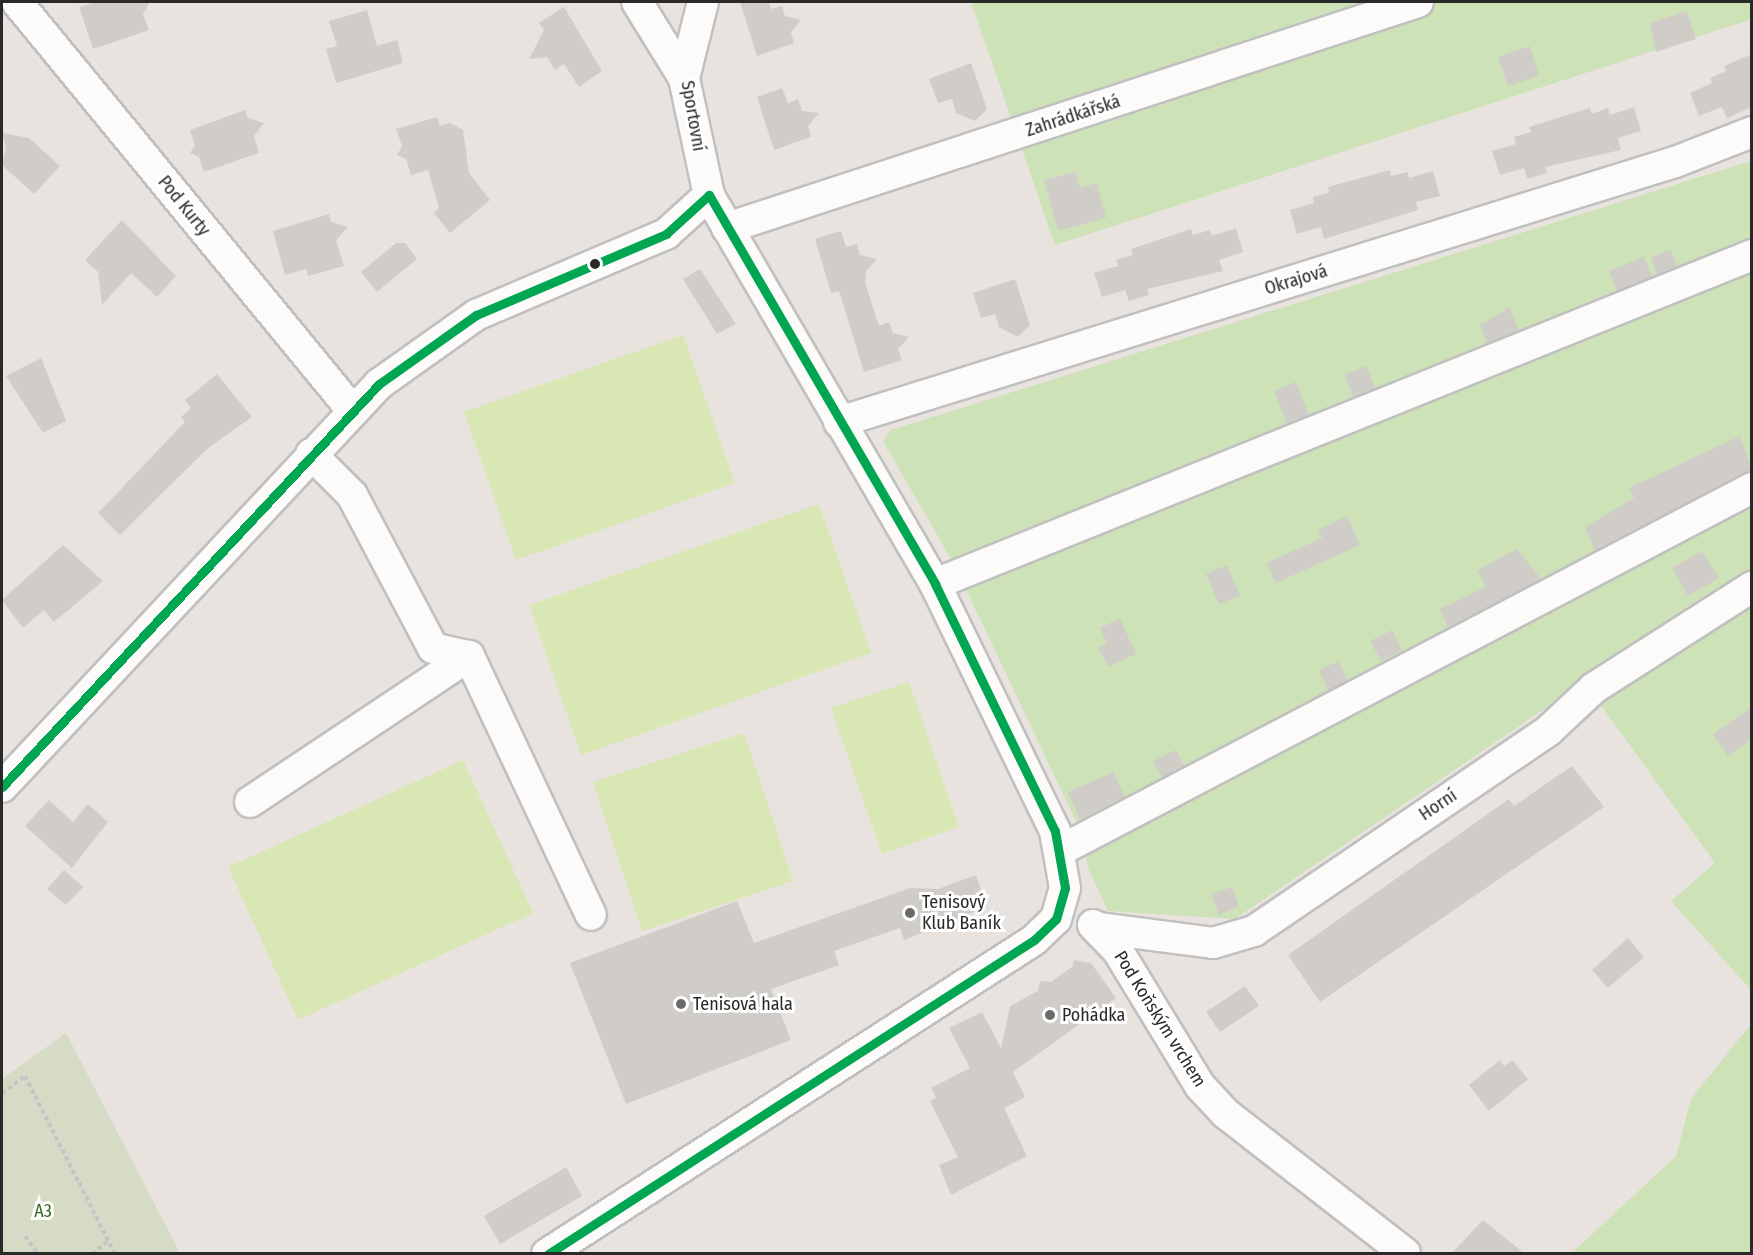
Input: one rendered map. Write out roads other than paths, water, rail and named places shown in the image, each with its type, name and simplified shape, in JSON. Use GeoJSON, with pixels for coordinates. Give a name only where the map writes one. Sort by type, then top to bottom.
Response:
{"type":"FeatureCollection","features":[{"type":"Feature","properties":{"kind":"street","name":"Pod Kurty"},"geometry":{"type":"LineString","coordinates":[[16,2],[352,410]]}},
{"type":"Feature","properties":{"kind":"street"},"geometry":{"type":"LineString","coordinates":[[637,2],[684,78]]}},
{"type":"Feature","properties":{"kind":"street","name":"Sportovní"},"geometry":{"type":"LineString","coordinates":[[703,2],[684,78],[709,195],[935,584],[1061,850],[1062,907]]}},
{"type":"Feature","properties":{"kind":"street","name":"Zahrádkářská"},"geometry":{"type":"LineString","coordinates":[[727,228],[1418,2]]}},
{"type":"Feature","properties":{"kind":"street","name":"Okrajová"},"geometry":{"type":"LineString","coordinates":[[839,422],[1664,165],[1752,132]]}},
{"type":"Feature","properties":{"kind":"street"},"geometry":{"type":"LineString","coordinates":[[2,787],[352,410],[476,315],[666,234],[709,195]]}},
{"type":"Feature","properties":{"kind":"street"},"geometry":{"type":"LineString","coordinates":[[935,584],[1752,255]]}},
{"type":"Feature","properties":{"kind":"street"},"geometry":{"type":"LineString","coordinates":[[311,454],[352,495],[433,648],[469,656]]}},
{"type":"Feature","properties":{"kind":"street"},"geometry":{"type":"LineString","coordinates":[[1061,850],[1752,488]]}},
{"type":"Feature","properties":{"kind":"street","name":"Horní"},"geometry":{"type":"LineString","coordinates":[[1098,928],[1213,943],[1254,931],[1548,731],[1594,688],[1752,586]]}},
{"type":"Feature","properties":{"kind":"street"},"geometry":{"type":"LineString","coordinates":[[250,802],[469,656]]}},
{"type":"Feature","properties":{"kind":"street"},"geometry":{"type":"LineString","coordinates":[[469,656],[591,915]]}},
{"type":"Feature","properties":{"kind":"street"},"geometry":{"type":"LineString","coordinates":[[547,1254],[1034,940],[1062,907]]}},
{"type":"Feature","properties":{"kind":"street","name":"Pod Koňským vrchem"},"geometry":{"type":"LineString","coordinates":[[1062,907],[1098,928],[1137,980],[1200,1086],[1226,1113],[1405,1253]]}},
{"type":"Feature","properties":{"kind":"place","name":"Tenisový Klub Baník"},"geometry":{"type":"Point","coordinates":[910,913]}},
{"type":"Feature","properties":{"kind":"place","name":"Tenisová hala"},"geometry":{"type":"Point","coordinates":[681,1004]}},
{"type":"Feature","properties":{"kind":"place","name":"Pohádka"},"geometry":{"type":"Point","coordinates":[1050,1015]}},
{"type":"Feature","properties":{"kind":"park label","name":"A3"},"geometry":{"type":"Point","coordinates":[43,1211]}}]}
